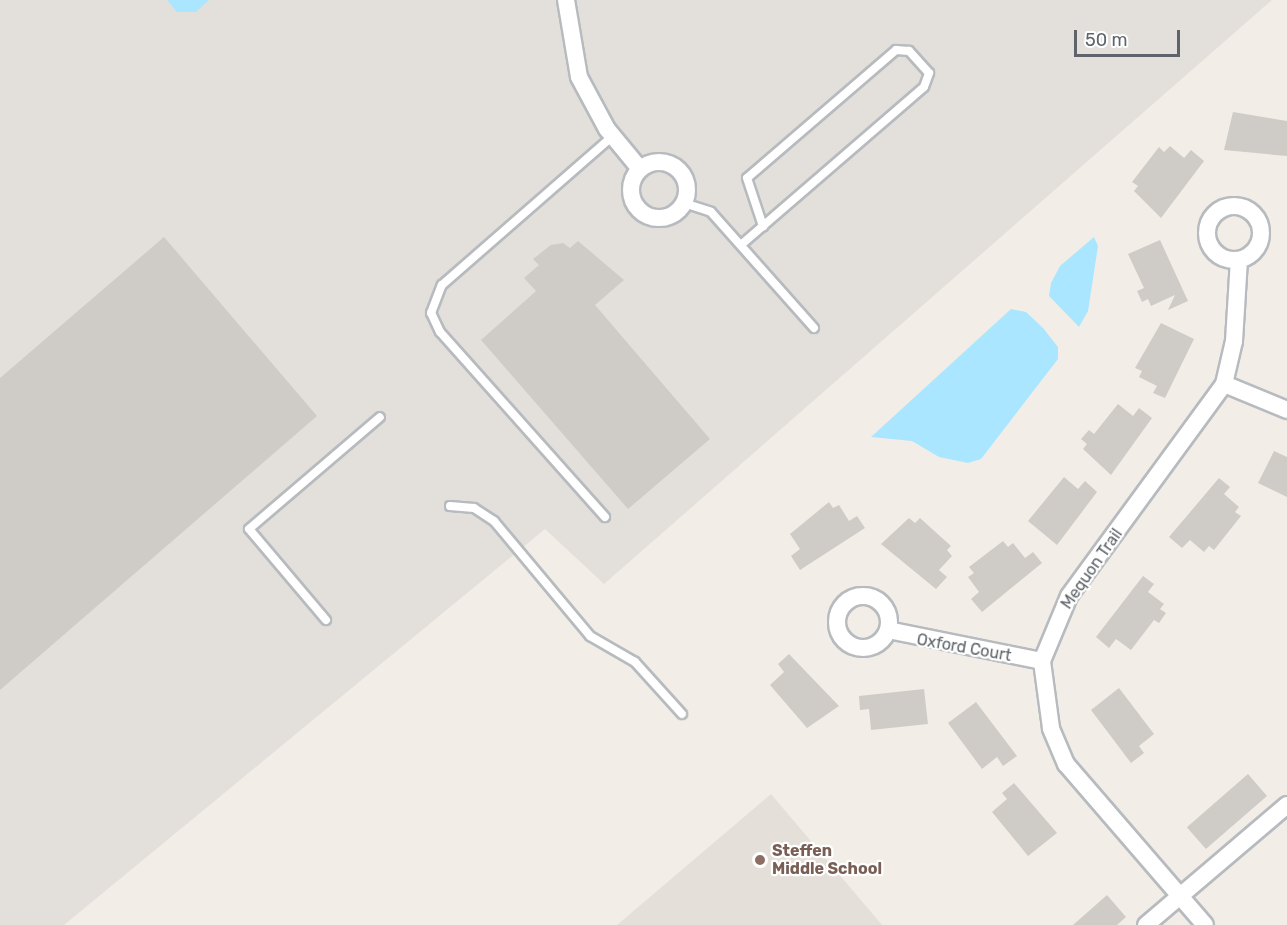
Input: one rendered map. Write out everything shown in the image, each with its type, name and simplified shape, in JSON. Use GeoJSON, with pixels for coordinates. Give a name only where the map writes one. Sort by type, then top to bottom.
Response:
{"type":"FeatureCollection","features":[{"type":"Feature","properties":{"kind":"street"},"geometry":{"type":"LineString","coordinates":[[566,0],[579,76],[613,136],[640,169]]}},
{"type":"Feature","properties":{"kind":"street"},"geometry":{"type":"LineString","coordinates":[[664,162],[680,170],[687,186],[684,203],[660,218],[642,212],[631,196],[640,169],[664,162]]}},
{"type":"Feature","properties":{"kind":"street","name":"Mequon Trail"},"geometry":{"type":"LineString","coordinates":[[1042,661],[1070,596],[1224,384],[1234,341],[1239,260]]}},
{"type":"Feature","properties":{"kind":"street"},"geometry":{"type":"LineString","coordinates":[[1224,384],[1287,410]]}},
{"type":"Feature","properties":{"kind":"street","name":"Oxford Court"},"geometry":{"type":"LineString","coordinates":[[888,630],[1042,661]]}},
{"type":"Feature","properties":{"kind":"street"},"geometry":{"type":"LineString","coordinates":[[1042,661],[1051,728],[1066,764],[1204,925]]}},
{"type":"Feature","properties":{"kind":"street"},"geometry":{"type":"LineString","coordinates":[[1146,925],[1177,895],[1287,805]]}},
{"type":"Feature","properties":{"kind":"lane"},"geometry":{"type":"LineString","coordinates":[[742,244],[763,226],[924,87],[929,73],[909,51],[896,50],[747,178],[763,226]]}},
{"type":"Feature","properties":{"kind":"lane"},"geometry":{"type":"LineString","coordinates":[[605,517],[440,332],[431,313],[442,285],[613,136]]}},
{"type":"Feature","properties":{"kind":"lane"},"geometry":{"type":"LineString","coordinates":[[684,203],[711,212],[742,244],[814,328]]}},
{"type":"Feature","properties":{"kind":"lane"},"geometry":{"type":"LineString","coordinates":[[326,620],[249,529],[380,417]]}},
{"type":"Feature","properties":{"kind":"lane"},"geometry":{"type":"LineString","coordinates":[[450,506],[474,508],[494,521],[590,636],[635,662],[681,714]]}},
{"type":"Feature","properties":{"kind":"shaded area"},"geometry":{"type":"Polygon","coordinates":[[[0,0],[1272,0],[604,584],[545,529],[64,925],[0,925],[0,0]]]}},
{"type":"Feature","properties":{"kind":"shaded area","name":"Steffen Middle School"},"geometry":{"type":"Polygon","coordinates":[[[771,794],[882,925],[617,925],[771,794]]]}},
{"type":"Feature","properties":{"kind":"water"},"geometry":{"type":"Polygon","coordinates":[[[167,0],[209,0],[196,12],[177,12],[167,0]]]}},
{"type":"Feature","properties":{"kind":"water"},"geometry":{"type":"Polygon","coordinates":[[[1094,237],[1098,246],[1088,311],[1079,327],[1049,296],[1051,283],[1060,266],[1094,237]]]}},
{"type":"Feature","properties":{"kind":"water"},"geometry":{"type":"Polygon","coordinates":[[[1011,309],[1026,312],[1043,328],[1058,347],[1058,359],[981,459],[968,463],[939,457],[912,441],[871,437],[1011,309]]]}},
{"type":"Feature","properties":{"kind":"building"},"geometry":{"type":"Polygon","coordinates":[[[1233,112],[1287,121],[1287,156],[1224,150],[1233,112]]]}},
{"type":"Feature","properties":{"kind":"building"},"geometry":{"type":"Polygon","coordinates":[[[1170,146],[1184,158],[1191,150],[1204,161],[1161,218],[1134,191],[1138,186],[1132,182],[1159,147],[1164,152],[1170,146]]]}},
{"type":"Feature","properties":{"kind":"building"},"geometry":{"type":"Polygon","coordinates":[[[164,237],[317,416],[0,690],[0,378],[164,237]]]}},
{"type":"Feature","properties":{"kind":"building"},"geometry":{"type":"Polygon","coordinates":[[[1160,240],[1188,301],[1168,310],[1175,295],[1151,306],[1148,299],[1142,302],[1137,291],[1144,288],[1128,254],[1160,240]]]}},
{"type":"Feature","properties":{"kind":"building"},"geometry":{"type":"Polygon","coordinates":[[[578,241],[624,280],[595,305],[710,439],[628,509],[481,340],[536,291],[524,278],[539,265],[533,259],[551,245],[563,243],[570,248],[578,241]]]}},
{"type":"Feature","properties":{"kind":"building"},"geometry":{"type":"Polygon","coordinates":[[[1161,323],[1194,339],[1165,398],[1153,393],[1157,386],[1139,377],[1142,371],[1135,368],[1161,323]]]}},
{"type":"Feature","properties":{"kind":"building"},"geometry":{"type":"Polygon","coordinates":[[[1118,404],[1133,416],[1139,408],[1152,418],[1111,475],[1083,449],[1087,444],[1081,439],[1089,430],[1094,434],[1118,404]]]}},
{"type":"Feature","properties":{"kind":"building"},"geometry":{"type":"Polygon","coordinates":[[[1274,451],[1287,457],[1287,497],[1258,483],[1274,451]]]}},
{"type":"Feature","properties":{"kind":"building"},"geometry":{"type":"Polygon","coordinates":[[[1064,477],[1078,489],[1085,481],[1097,492],[1057,545],[1028,521],[1064,477]]]}},
{"type":"Feature","properties":{"kind":"building"},"geometry":{"type":"Polygon","coordinates":[[[1219,478],[1230,487],[1224,494],[1239,507],[1235,512],[1241,516],[1214,550],[1209,546],[1204,552],[1190,540],[1182,548],[1169,537],[1219,478]]]}},
{"type":"Feature","properties":{"kind":"building"},"geometry":{"type":"Polygon","coordinates":[[[829,502],[833,508],[839,505],[849,521],[857,516],[865,528],[800,570],[791,556],[800,549],[790,534],[829,502]]]}},
{"type":"Feature","properties":{"kind":"building"},"geometry":{"type":"Polygon","coordinates":[[[909,518],[915,523],[920,518],[951,546],[947,550],[952,556],[939,570],[947,577],[936,589],[881,544],[909,518]]]}},
{"type":"Feature","properties":{"kind":"building"},"geometry":{"type":"Polygon","coordinates":[[[1003,541],[1008,547],[1013,543],[1025,558],[1033,552],[1042,563],[982,612],[971,599],[979,592],[968,577],[974,573],[969,567],[1003,541]]]}},
{"type":"Feature","properties":{"kind":"building"},"geometry":{"type":"Polygon","coordinates":[[[1143,576],[1154,584],[1148,592],[1164,604],[1160,609],[1166,613],[1159,623],[1154,620],[1131,650],[1116,639],[1109,648],[1096,637],[1143,576]]]}},
{"type":"Feature","properties":{"kind":"building"},"geometry":{"type":"Polygon","coordinates":[[[789,654],[839,706],[807,728],[770,685],[784,672],[778,664],[789,654]]]}},
{"type":"Feature","properties":{"kind":"building"},"geometry":{"type":"Polygon","coordinates":[[[1119,688],[1154,734],[1139,746],[1144,753],[1131,763],[1091,710],[1119,688]]]}},
{"type":"Feature","properties":{"kind":"building"},"geometry":{"type":"Polygon","coordinates":[[[924,689],[928,724],[871,730],[869,709],[860,710],[859,696],[924,689]]]}},
{"type":"Feature","properties":{"kind":"building"},"geometry":{"type":"Polygon","coordinates":[[[976,702],[1017,756],[1003,766],[997,757],[982,769],[948,723],[976,702]]]}},
{"type":"Feature","properties":{"kind":"building"},"geometry":{"type":"Polygon","coordinates":[[[1248,774],[1267,796],[1206,849],[1187,827],[1248,774]]]}},
{"type":"Feature","properties":{"kind":"building"},"geometry":{"type":"Polygon","coordinates":[[[1014,783],[1057,833],[1028,856],[992,812],[1007,799],[1002,793],[1014,783]]]}},
{"type":"Feature","properties":{"kind":"building"},"geometry":{"type":"Polygon","coordinates":[[[1107,895],[1126,917],[1117,925],[1073,925],[1107,895]]]}},
{"type":"Feature","properties":{"kind":"place","name":"Steffen Middle School"},"geometry":{"type":"Point","coordinates":[760,860]}}]}
